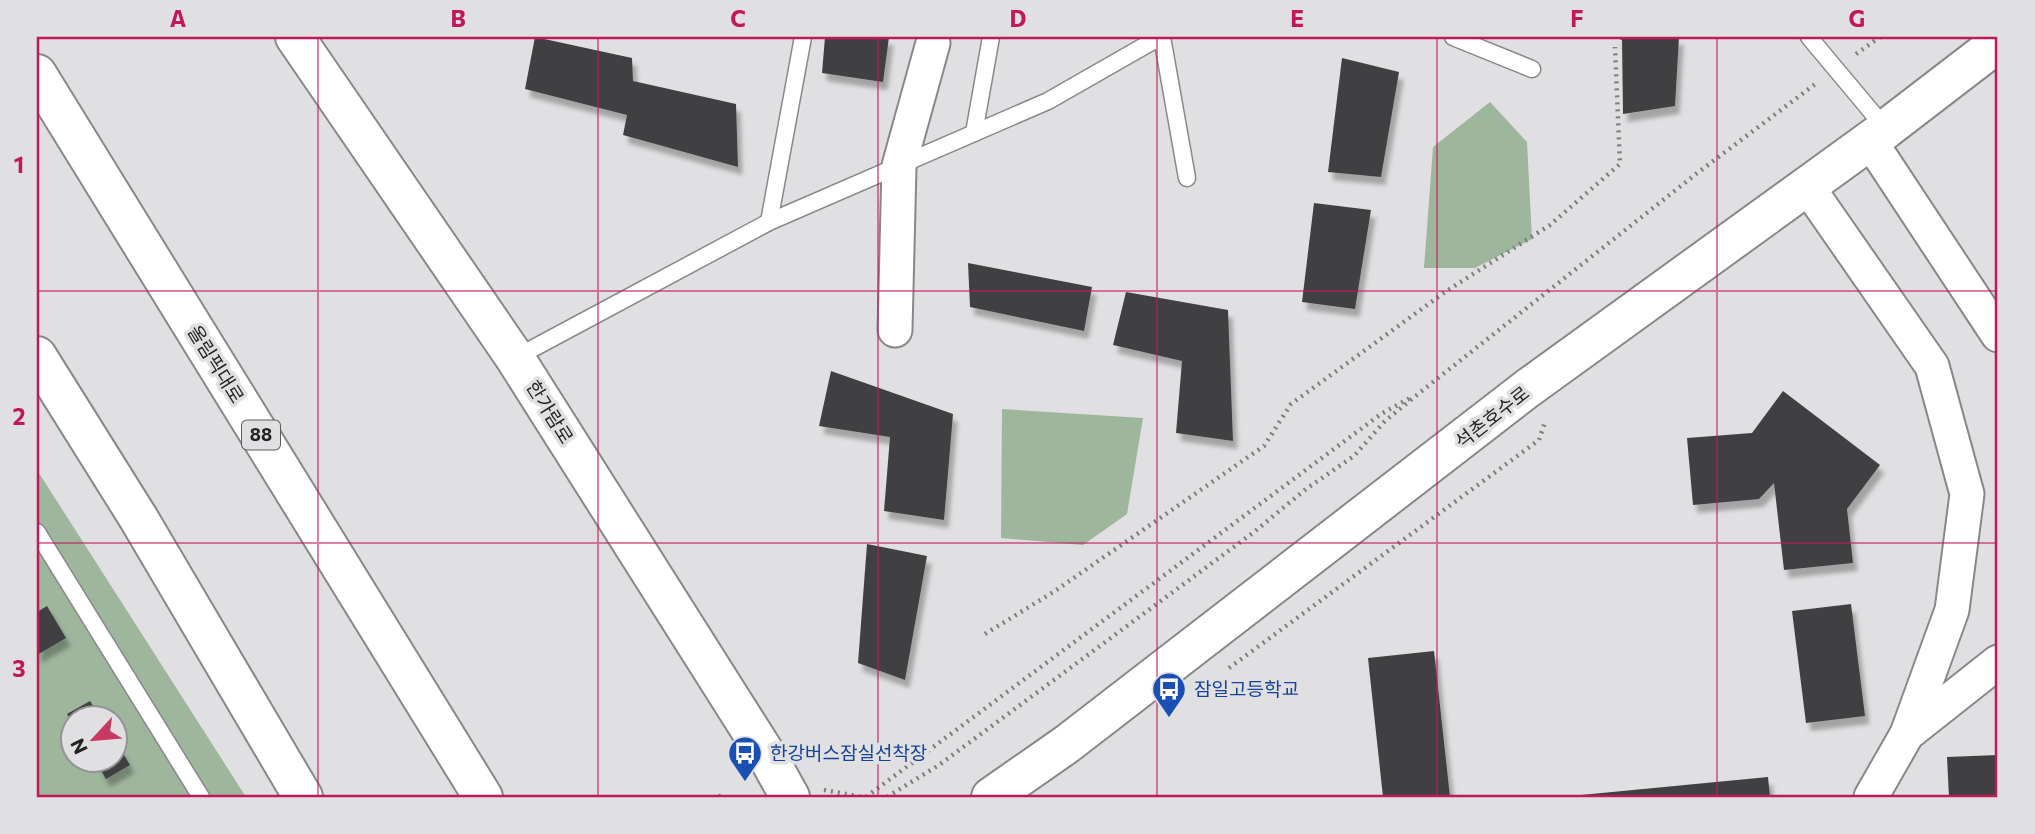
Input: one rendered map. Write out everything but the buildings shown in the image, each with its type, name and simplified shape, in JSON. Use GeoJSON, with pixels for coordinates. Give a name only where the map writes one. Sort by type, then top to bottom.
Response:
{"type":"FeatureCollection","features":[{"type":"Feature","properties":{"kind":"main road","name":"한가람로"},"geometry":{"type":"LineString","coordinates":[[295,37],[515,358],[763,750],[803,793]]}},
{"type":"Feature","properties":{"kind":"main road","name":"석촌호수로"},"geometry":{"type":"LineString","coordinates":[[990,797],[1099,720],[1528,388],[1878,135],[1998,43]]}},
{"type":"Feature","properties":{"kind":"main road","name":"올림픽대로"},"geometry":{"type":"LineString","coordinates":[[37,74],[483,797]]}},
{"type":"Feature","properties":{"kind":"main road"},"geometry":{"type":"LineString","coordinates":[[37,356],[139,519],[303,797]]}},
{"type":"Feature","properties":{"kind":"street"},"geometry":{"type":"LineString","coordinates":[[895,330],[899,166],[933,43]]}},
{"type":"Feature","properties":{"kind":"street"},"geometry":{"type":"LineString","coordinates":[[1878,135],[1998,332]]}},
{"type":"Feature","properties":{"kind":"street"},"geometry":{"type":"LineString","coordinates":[[1807,186],[1932,366],[1967,494],[1951,610],[1907,734],[1871,797]]}},
{"type":"Feature","properties":{"kind":"street"},"geometry":{"type":"LineString","coordinates":[[1907,734],[1998,662]]}},
{"type":"Feature","properties":{"kind":"lane"},"geometry":{"type":"LineString","coordinates":[[769,222],[803,37]]}},
{"type":"Feature","properties":{"kind":"lane"},"geometry":{"type":"LineString","coordinates":[[974,133],[992,37]]}},
{"type":"Feature","properties":{"kind":"lane"},"geometry":{"type":"LineString","coordinates":[[515,358],[769,222],[1048,101],[1161,37],[1187,178]]}},
{"type":"Feature","properties":{"kind":"lane"},"geometry":{"type":"LineString","coordinates":[[1453,37],[1532,69]]}},
{"type":"Feature","properties":{"kind":"lane"},"geometry":{"type":"LineString","coordinates":[[1809,37],[1836,69],[1878,135]]}},
{"type":"Feature","properties":{"kind":"lane"},"geometry":{"type":"LineString","coordinates":[[37,532],[201,797]]}},
{"type":"Feature","properties":{"kind":"path"},"geometry":{"type":"LineString","coordinates":[[887,797],[939,765],[1254,532],[1306,489],[1354,456],[1385,421],[1423,390],[1696,174],[1881,37]]}},
{"type":"Feature","properties":{"kind":"path"},"geometry":{"type":"LineString","coordinates":[[985,634],[1055,591],[1264,446],[1291,404],[1445,292],[1550,225],[1620,164],[1615,47]]}},
{"type":"Feature","properties":{"kind":"path"},"geometry":{"type":"LineString","coordinates":[[803,793],[864,797],[1381,414],[1423,390]]}},
{"type":"Feature","properties":{"kind":"path"},"geometry":{"type":"LineString","coordinates":[[1219,676],[1539,440],[1547,414]]}},
{"type":"Feature","properties":{"kind":"green space"},"geometry":{"type":"Polygon","coordinates":[[[1490,102],[1527,142],[1532,239],[1475,268],[1424,268],[1433,147],[1490,102]]]}},
{"type":"Feature","properties":{"kind":"green space"},"geometry":{"type":"Polygon","coordinates":[[[1002,409],[1143,418],[1127,514],[1083,545],[1001,538],[1002,409]]]}},
{"type":"Feature","properties":{"kind":"green space"},"geometry":{"type":"Polygon","coordinates":[[[37,470],[246,797],[37,797],[37,470]]]}},
{"type":"Feature","properties":{"kind":"place","name":"잠일고등학교"},"geometry":{"type":"Point","coordinates":[1169,719]}},
{"type":"Feature","properties":{"kind":"place","name":"한강버스잠실선착장"},"geometry":{"type":"Point","coordinates":[745,783]}}]}
